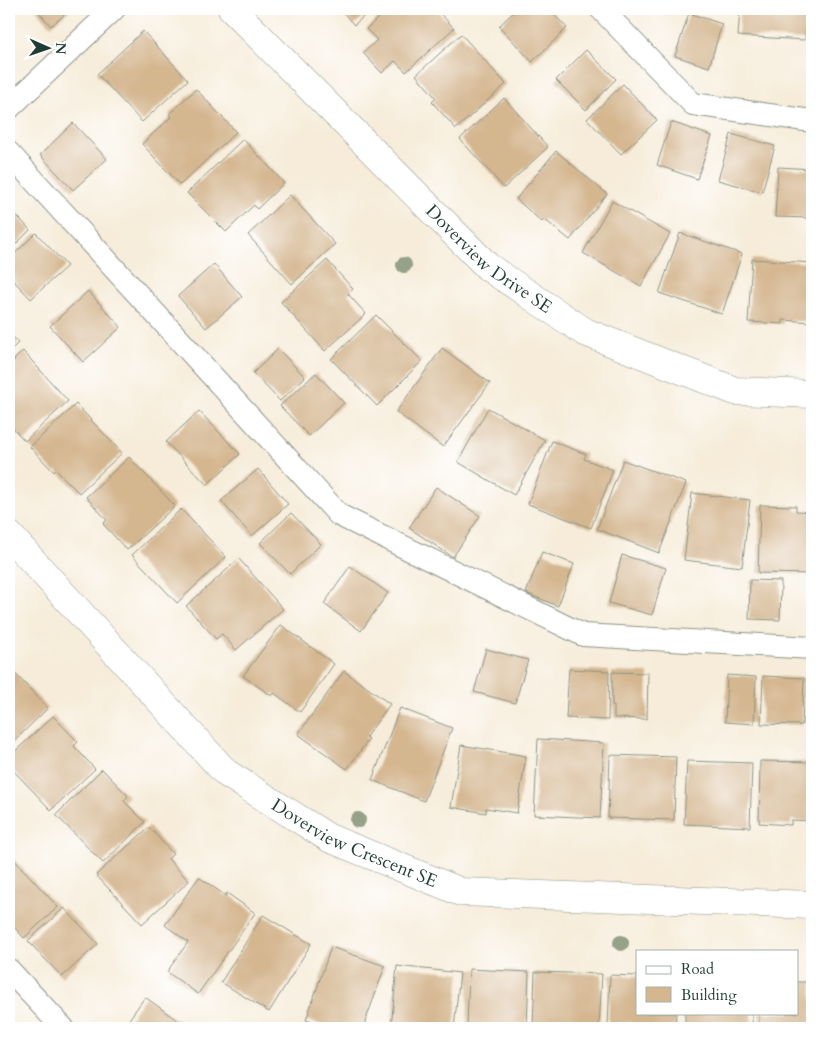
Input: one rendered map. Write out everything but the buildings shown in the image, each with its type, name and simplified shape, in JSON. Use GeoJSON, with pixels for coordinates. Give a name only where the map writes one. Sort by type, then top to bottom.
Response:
{"type":"FeatureCollection","features":[{"type":"Feature","properties":{"kind":"street","name":"Doverview Drive SE"},"geometry":{"type":"LineString","coordinates":[[232,9],[488,267],[584,332],[735,392],[812,394]]}},
{"type":"Feature","properties":{"kind":"street","name":"Doverview Crescent SE"},"geometry":{"type":"LineString","coordinates":[[9,535],[226,773],[329,838],[461,892],[812,905]]}},
{"type":"Feature","properties":{"kind":"lane"},"geometry":{"type":"LineString","coordinates":[[9,108],[114,9]]}},
{"type":"Feature","properties":{"kind":"lane"},"geometry":{"type":"LineString","coordinates":[[601,9],[694,104],[812,121]]}},
{"type":"Feature","properties":{"kind":"lane"},"geometry":{"type":"LineString","coordinates":[[9,152],[339,515],[583,635],[812,648]]}},
{"type":"Feature","properties":{"kind":"lane"},"geometry":{"type":"LineString","coordinates":[[9,970],[63,1028]]}}]}
